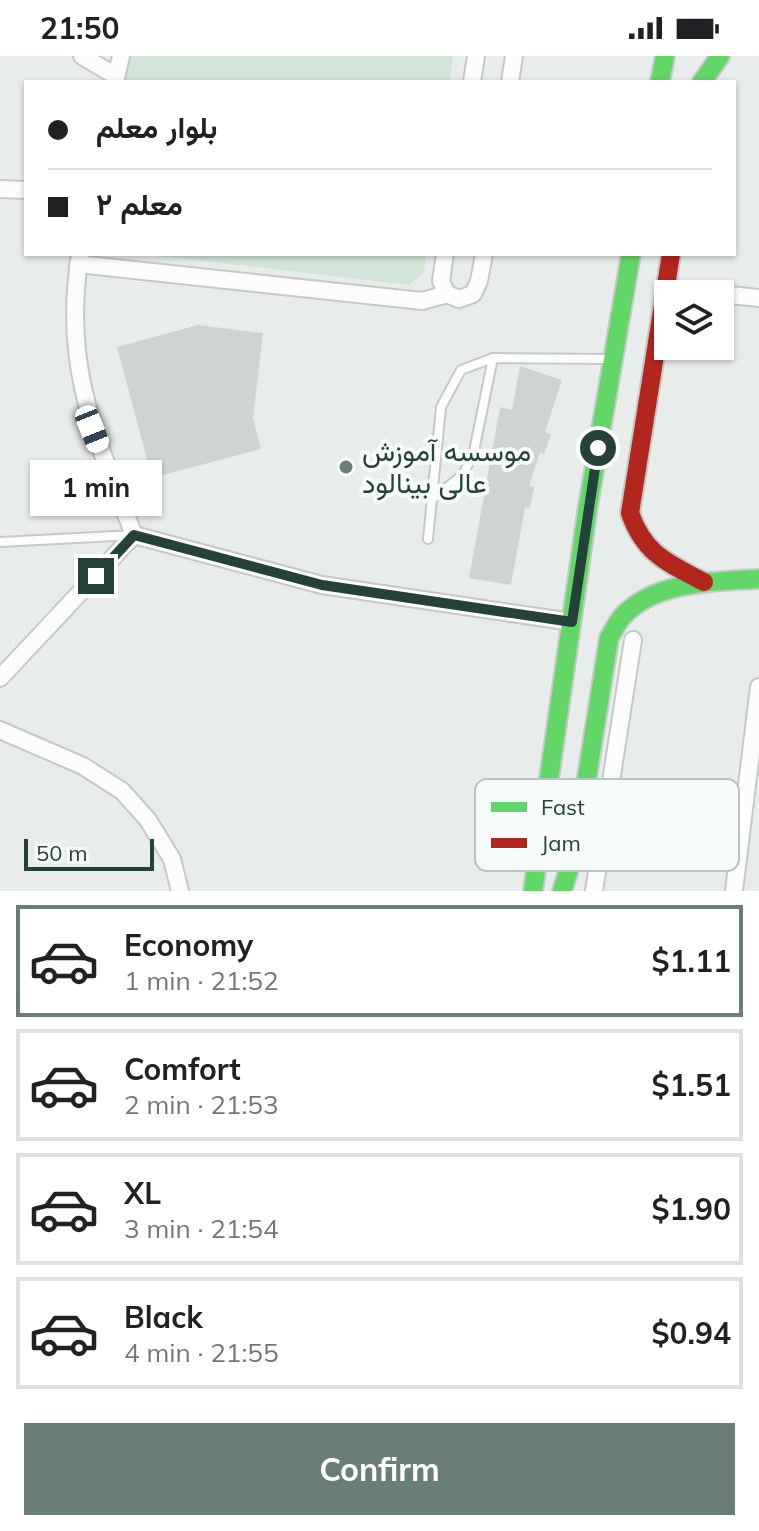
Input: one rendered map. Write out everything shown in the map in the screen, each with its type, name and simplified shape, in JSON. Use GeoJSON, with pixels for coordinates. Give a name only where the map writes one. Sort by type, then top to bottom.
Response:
{"type":"FeatureCollection","features":[{"type":"Feature","properties":{"kind":"main road"},"geometry":{"type":"LineString","coordinates":[[660,80],[665,56]]}},
{"type":"Feature","properties":{"kind":"main road"},"geometry":{"type":"LineString","coordinates":[[701,80],[704,56]]}},
{"type":"Feature","properties":{"kind":"main road"},"geometry":{"type":"LineString","coordinates":[[702,80],[720,56]]}},
{"type":"Feature","properties":{"kind":"main road"},"geometry":{"type":"LineString","coordinates":[[549,779],[588,506],[631,256]]}},
{"type":"Feature","properties":{"kind":"main road"},"geometry":{"type":"LineString","coordinates":[[671,256],[630,513],[634,530],[650,553],[704,582]]}},
{"type":"Feature","properties":{"kind":"main road"},"geometry":{"type":"LineString","coordinates":[[587,779],[609,638],[624,615],[652,597],[704,582],[759,579]]}},
{"type":"Feature","properties":{"kind":"main road"},"geometry":{"type":"LineString","coordinates":[[533,891],[536,871]]}},
{"type":"Feature","properties":{"kind":"main road"},"geometry":{"type":"LineString","coordinates":[[562,891],[568,871]]}},
{"type":"Feature","properties":{"kind":"street"},"geometry":{"type":"LineString","coordinates":[[82,56],[116,79],[121,56]]}},
{"type":"Feature","properties":{"kind":"street"},"geometry":{"type":"LineString","coordinates":[[472,80],[476,56]]}},
{"type":"Feature","properties":{"kind":"street"},"geometry":{"type":"LineString","coordinates":[[510,80],[514,56]]}},
{"type":"Feature","properties":{"kind":"street"},"geometry":{"type":"LineString","coordinates":[[0,189],[24,190]]}},
{"type":"Feature","properties":{"kind":"street"},"geometry":{"type":"LineString","coordinates":[[445,256],[441,281],[447,294]]}},
{"type":"Feature","properties":{"kind":"street"},"geometry":{"type":"LineString","coordinates":[[134,535],[92,429],[76,361],[74,292],[79,259],[422,301],[447,294],[459,299],[473,294],[484,256]]}},
{"type":"Feature","properties":{"kind":"street"},"geometry":{"type":"LineString","coordinates":[[734,296],[759,298]]}},
{"type":"Feature","properties":{"kind":"street"},"geometry":{"type":"LineString","coordinates":[[134,535],[322,585],[572,622]]}},
{"type":"Feature","properties":{"kind":"street"},"geometry":{"type":"LineString","coordinates":[[0,678],[134,535]]}},
{"type":"Feature","properties":{"kind":"street"},"geometry":{"type":"LineString","coordinates":[[611,779],[633,640]]}},
{"type":"Feature","properties":{"kind":"street"},"geometry":{"type":"LineString","coordinates":[[739,850],[759,687]]}},
{"type":"Feature","properties":{"kind":"street"},"geometry":{"type":"LineString","coordinates":[[0,730],[83,766],[122,791],[148,820],[172,859],[180,891]]}},
{"type":"Feature","properties":{"kind":"street"},"geometry":{"type":"LineString","coordinates":[[594,891],[597,871]]}},
{"type":"Feature","properties":{"kind":"street"},"geometry":{"type":"LineString","coordinates":[[734,891],[736,871]]}},
{"type":"Feature","properties":{"kind":"lane"},"geometry":{"type":"LineString","coordinates":[[428,539],[441,407],[461,370],[493,358],[613,359]]}},
{"type":"Feature","properties":{"kind":"lane"},"geometry":{"type":"LineString","coordinates":[[432,499],[463,475],[474,451],[493,358]]}},
{"type":"Feature","properties":{"kind":"lane"},"geometry":{"type":"LineString","coordinates":[[0,542],[134,535]]}},
{"type":"Feature","properties":{"kind":"green space"},"geometry":{"type":"Polygon","coordinates":[[[129,56],[453,56],[450,80],[124,80],[129,56]]]}},
{"type":"Feature","properties":{"kind":"green space"},"geometry":{"type":"Polygon","coordinates":[[[162,256],[426,256],[424,272],[409,285],[162,256]]]}},
{"type":"Feature","properties":{"kind":"building"},"geometry":{"type":"Polygon","coordinates":[[[198,325],[263,333],[253,418],[261,449],[152,478],[117,347],[198,325]]]}},
{"type":"Feature","properties":{"kind":"building"},"geometry":{"type":"Polygon","coordinates":[[[520,366],[562,380],[545,432],[551,434],[544,454],[540,452],[530,483],[534,487],[530,508],[525,507],[511,585],[469,578],[500,407],[512,410],[520,366]]]}},
{"type":"Feature","properties":{"kind":"traffic: fast"},"geometry":{"type":"LineString","coordinates":[[660,80],[665,56]]}},
{"type":"Feature","properties":{"kind":"traffic: fast"},"geometry":{"type":"LineString","coordinates":[[703,80],[720,56]]}},
{"type":"Feature","properties":{"kind":"traffic: fast"},"geometry":{"type":"LineString","coordinates":[[549,779],[588,506],[631,256]]}},
{"type":"Feature","properties":{"kind":"traffic: fast"},"geometry":{"type":"LineString","coordinates":[[587,779],[609,638],[622,617],[651,596],[686,585],[759,579]]}},
{"type":"Feature","properties":{"kind":"traffic: fast"},"geometry":{"type":"LineString","coordinates":[[533,891],[536,871]]}},
{"type":"Feature","properties":{"kind":"traffic: fast"},"geometry":{"type":"LineString","coordinates":[[562,891],[568,871]]}},
{"type":"Feature","properties":{"kind":"traffic: jam"},"geometry":{"type":"LineString","coordinates":[[671,256],[630,513],[650,548],[668,563],[704,582]]}},
{"type":"Feature","properties":{"kind":"place","name":"موسسه آموزش عالی بینالود"},"geometry":{"type":"Point","coordinates":[346,467]}},
{"type":"Feature","properties":{"kind":"route"},"geometry":{"type":"LineString","coordinates":[[96,576],[134,535],[322,585],[572,622],[598,448]]}}]}
